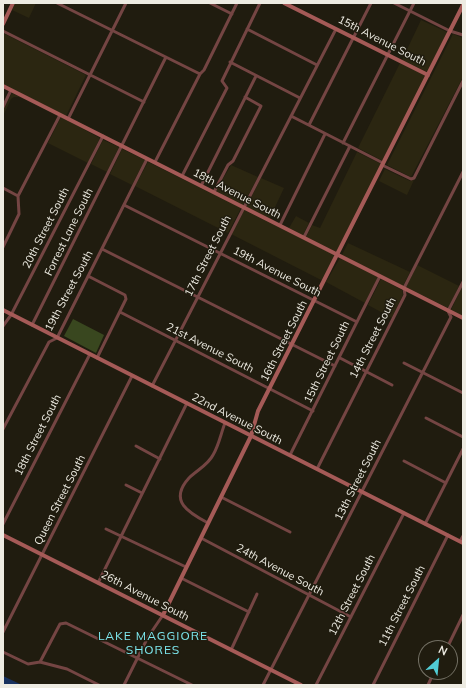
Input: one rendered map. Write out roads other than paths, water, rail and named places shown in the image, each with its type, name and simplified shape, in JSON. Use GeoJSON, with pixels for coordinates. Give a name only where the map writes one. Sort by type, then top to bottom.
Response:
{"type":"FeatureCollection","features":[{"type":"Feature","properties":{"kind":"street"},"geometry":{"type":"LineString","coordinates":[[3,24],[14,3]]}},
{"type":"Feature","properties":{"kind":"street"},"geometry":{"type":"LineString","coordinates":[[57,3],[200,74]]}},
{"type":"Feature","properties":{"kind":"street"},"geometry":{"type":"LineString","coordinates":[[68,118],[126,3]]}},
{"type":"Feature","properties":{"kind":"street"},"geometry":{"type":"LineString","coordinates":[[210,3],[232,14]]}},
{"type":"Feature","properties":{"kind":"street"},"geometry":{"type":"LineString","coordinates":[[155,162],[200,74],[204,70],[237,3]]}},
{"type":"Feature","properties":{"kind":"street"},"geometry":{"type":"LineString","coordinates":[[182,176],[226,88],[222,81],[260,3]]}},
{"type":"Feature","properties":{"kind":"street","name":"15th Avenue South"},"geometry":{"type":"LineString","coordinates":[[284,3],[428,75]]}},
{"type":"Feature","properties":{"kind":"street"},"geometry":{"type":"LineString","coordinates":[[309,125],[371,3]]}},
{"type":"Feature","properties":{"kind":"street"},"geometry":{"type":"LineString","coordinates":[[394,3],[450,31],[463,35]]}},
{"type":"Feature","properties":{"kind":"street"},"geometry":{"type":"LineString","coordinates":[[343,143],[414,3]]}},
{"type":"Feature","properties":{"kind":"street","name":"16th Street South"},"geometry":{"type":"LineString","coordinates":[[124,685],[138,657],[163,615],[251,436],[258,412],[463,5]]}},
{"type":"Feature","properties":{"kind":"street"},"geometry":{"type":"LineString","coordinates":[[247,29],[317,65]]}},
{"type":"Feature","properties":{"kind":"street","name":"17th Street South"},"geometry":{"type":"LineString","coordinates":[[152,386],[219,253],[336,29]]}},
{"type":"Feature","properties":{"kind":"street"},"geometry":{"type":"LineString","coordinates":[[3,31],[144,102]]}},
{"type":"Feature","properties":{"kind":"street"},"geometry":{"type":"LineString","coordinates":[[122,146],[166,58]]}},
{"type":"Feature","properties":{"kind":"street"},"geometry":{"type":"LineString","coordinates":[[230,62],[300,98]]}},
{"type":"Feature","properties":{"kind":"street"},"geometry":{"type":"LineString","coordinates":[[201,186],[256,76]]}},
{"type":"Feature","properties":{"kind":"street"},"geometry":{"type":"LineString","coordinates":[[291,116],[411,179],[414,177],[463,81]]}},
{"type":"Feature","properties":{"kind":"street","name":"18th Avenue South"},"geometry":{"type":"LineString","coordinates":[[3,86],[463,318]]}},
{"type":"Feature","properties":{"kind":"street"},"geometry":{"type":"LineString","coordinates":[[3,107],[11,90]]}},
{"type":"Feature","properties":{"kind":"street"},"geometry":{"type":"LineString","coordinates":[[214,192],[228,165],[233,162],[261,106],[245,98]]}},
{"type":"Feature","properties":{"kind":"street"},"geometry":{"type":"LineString","coordinates":[[3,247],[19,214],[18,196],[60,115]]}},
{"type":"Feature","properties":{"kind":"street"},"geometry":{"type":"LineString","coordinates":[[280,225],[325,134]]}},
{"type":"Feature","properties":{"kind":"street","name":"20th Street South"},"geometry":{"type":"LineString","coordinates":[[3,326],[11,315],[103,136]]}},
{"type":"Feature","properties":{"kind":"street","name":"Forrest Lane South"},"geometry":{"type":"LineString","coordinates":[[32,325],[122,146]]}},
{"type":"Feature","properties":{"kind":"street"},"geometry":{"type":"LineString","coordinates":[[304,238],[350,146]]}},
{"type":"Feature","properties":{"kind":"street","name":"19th Street South"},"geometry":{"type":"LineString","coordinates":[[3,429],[4,424],[49,342],[57,338],[147,159]]}},
{"type":"Feature","properties":{"kind":"street","name":"14th Street South"},"geometry":{"type":"LineString","coordinates":[[317,469],[405,295],[404,288],[463,172]]}},
{"type":"Feature","properties":{"kind":"street"},"geometry":{"type":"LineString","coordinates":[[3,188],[18,196]]}},
{"type":"Feature","properties":{"kind":"street","name":"19th Avenue South"},"geometry":{"type":"LineString","coordinates":[[124,205],[357,322]]}},
{"type":"Feature","properties":{"kind":"street"},"geometry":{"type":"LineString","coordinates":[[102,249],[335,366]]}},
{"type":"Feature","properties":{"kind":"street"},"geometry":{"type":"LineString","coordinates":[[88,276],[125,295],[126,299],[97,358]]}},
{"type":"Feature","properties":{"kind":"street","name":"15th Street South"},"geometry":{"type":"LineString","coordinates":[[290,455],[380,276]]}},
{"type":"Feature","properties":{"kind":"street","name":"13th Street South"},"geometry":{"type":"LineString","coordinates":[[264,685],[451,317],[448,311],[463,282]]}},
{"type":"Feature","properties":{"kind":"street","name":"22nd Avenue South"},"geometry":{"type":"LineString","coordinates":[[3,310],[462,542]]}},
{"type":"Feature","properties":{"kind":"street","name":"21st Avenue South"},"geometry":{"type":"LineString","coordinates":[[120,312],[313,411]]}},
{"type":"Feature","properties":{"kind":"street","name":"18th Street South"},"geometry":{"type":"LineString","coordinates":[[3,524],[90,354]]}},
{"type":"Feature","properties":{"kind":"street"},"geometry":{"type":"LineString","coordinates":[[340,358],[392,385]]}},
{"type":"Feature","properties":{"kind":"street"},"geometry":{"type":"LineString","coordinates":[[404,363],[463,393]]}},
{"type":"Feature","properties":{"kind":"street","name":"Queen Street South"},"geometry":{"type":"LineString","coordinates":[[3,632],[132,376]]}},
{"type":"Feature","properties":{"kind":"street"},"geometry":{"type":"LineString","coordinates":[[98,583],[187,403]]}},
{"type":"Feature","properties":{"kind":"street"},"geometry":{"type":"LineString","coordinates":[[426,418],[463,437]]}},
{"type":"Feature","properties":{"kind":"street"},"geometry":{"type":"LineString","coordinates":[[208,523],[190,513],[183,506],[180,497],[189,478],[202,468],[213,455],[225,423]]}},
{"type":"Feature","properties":{"kind":"street"},"geometry":{"type":"LineString","coordinates":[[136,446],[160,458]]}},
{"type":"Feature","properties":{"kind":"street"},"geometry":{"type":"LineString","coordinates":[[425,524],[463,449]]}},
{"type":"Feature","properties":{"kind":"street"},"geometry":{"type":"LineString","coordinates":[[404,461],[446,483]]}},
{"type":"Feature","properties":{"kind":"street"},"geometry":{"type":"LineString","coordinates":[[126,485],[142,493]]}},
{"type":"Feature","properties":{"kind":"street"},"geometry":{"type":"LineString","coordinates":[[221,497],[290,532]]}},
{"type":"Feature","properties":{"kind":"street","name":"12th Street South"},"geometry":{"type":"LineString","coordinates":[[316,685],[404,513]]}},
{"type":"Feature","properties":{"kind":"street"},"geometry":{"type":"LineString","coordinates":[[106,529],[186,568]]}},
{"type":"Feature","properties":{"kind":"street","name":"26th Avenue South"},"geometry":{"type":"LineString","coordinates":[[3,534],[301,685]]}},
{"type":"Feature","properties":{"kind":"street","name":"11th Street South"},"geometry":{"type":"LineString","coordinates":[[373,685],[448,535]]}},
{"type":"Feature","properties":{"kind":"street"},"geometry":{"type":"LineString","coordinates":[[462,542],[463,536]]}},
{"type":"Feature","properties":{"kind":"street","name":"24th Avenue South"},"geometry":{"type":"LineString","coordinates":[[201,538],[351,617]]}},
{"type":"Feature","properties":{"kind":"street"},"geometry":{"type":"LineString","coordinates":[[181,578],[249,612]]}},
{"type":"Feature","properties":{"kind":"street"},"geometry":{"type":"LineString","coordinates":[[231,650],[258,594]]}},
{"type":"Feature","properties":{"kind":"street"},"geometry":{"type":"LineString","coordinates":[[450,640],[463,615]]}},
{"type":"Feature","properties":{"kind":"street"},"geometry":{"type":"LineString","coordinates":[[40,662],[60,624],[69,623],[192,685]]}},
{"type":"Feature","properties":{"kind":"street"},"geometry":{"type":"LineString","coordinates":[[3,652],[28,664],[40,662],[67,669],[99,685]]}},
{"type":"Feature","properties":{"kind":"water"},"geometry":{"type":"Polygon","coordinates":[[[3,676],[20,684],[21,685],[3,685],[3,676]]]}},
{"type":"Feature","properties":{"kind":"district","name":"LAKE MAGGIORE SHORES"},"geometry":{"type":"Point","coordinates":[153,643]}}]}
